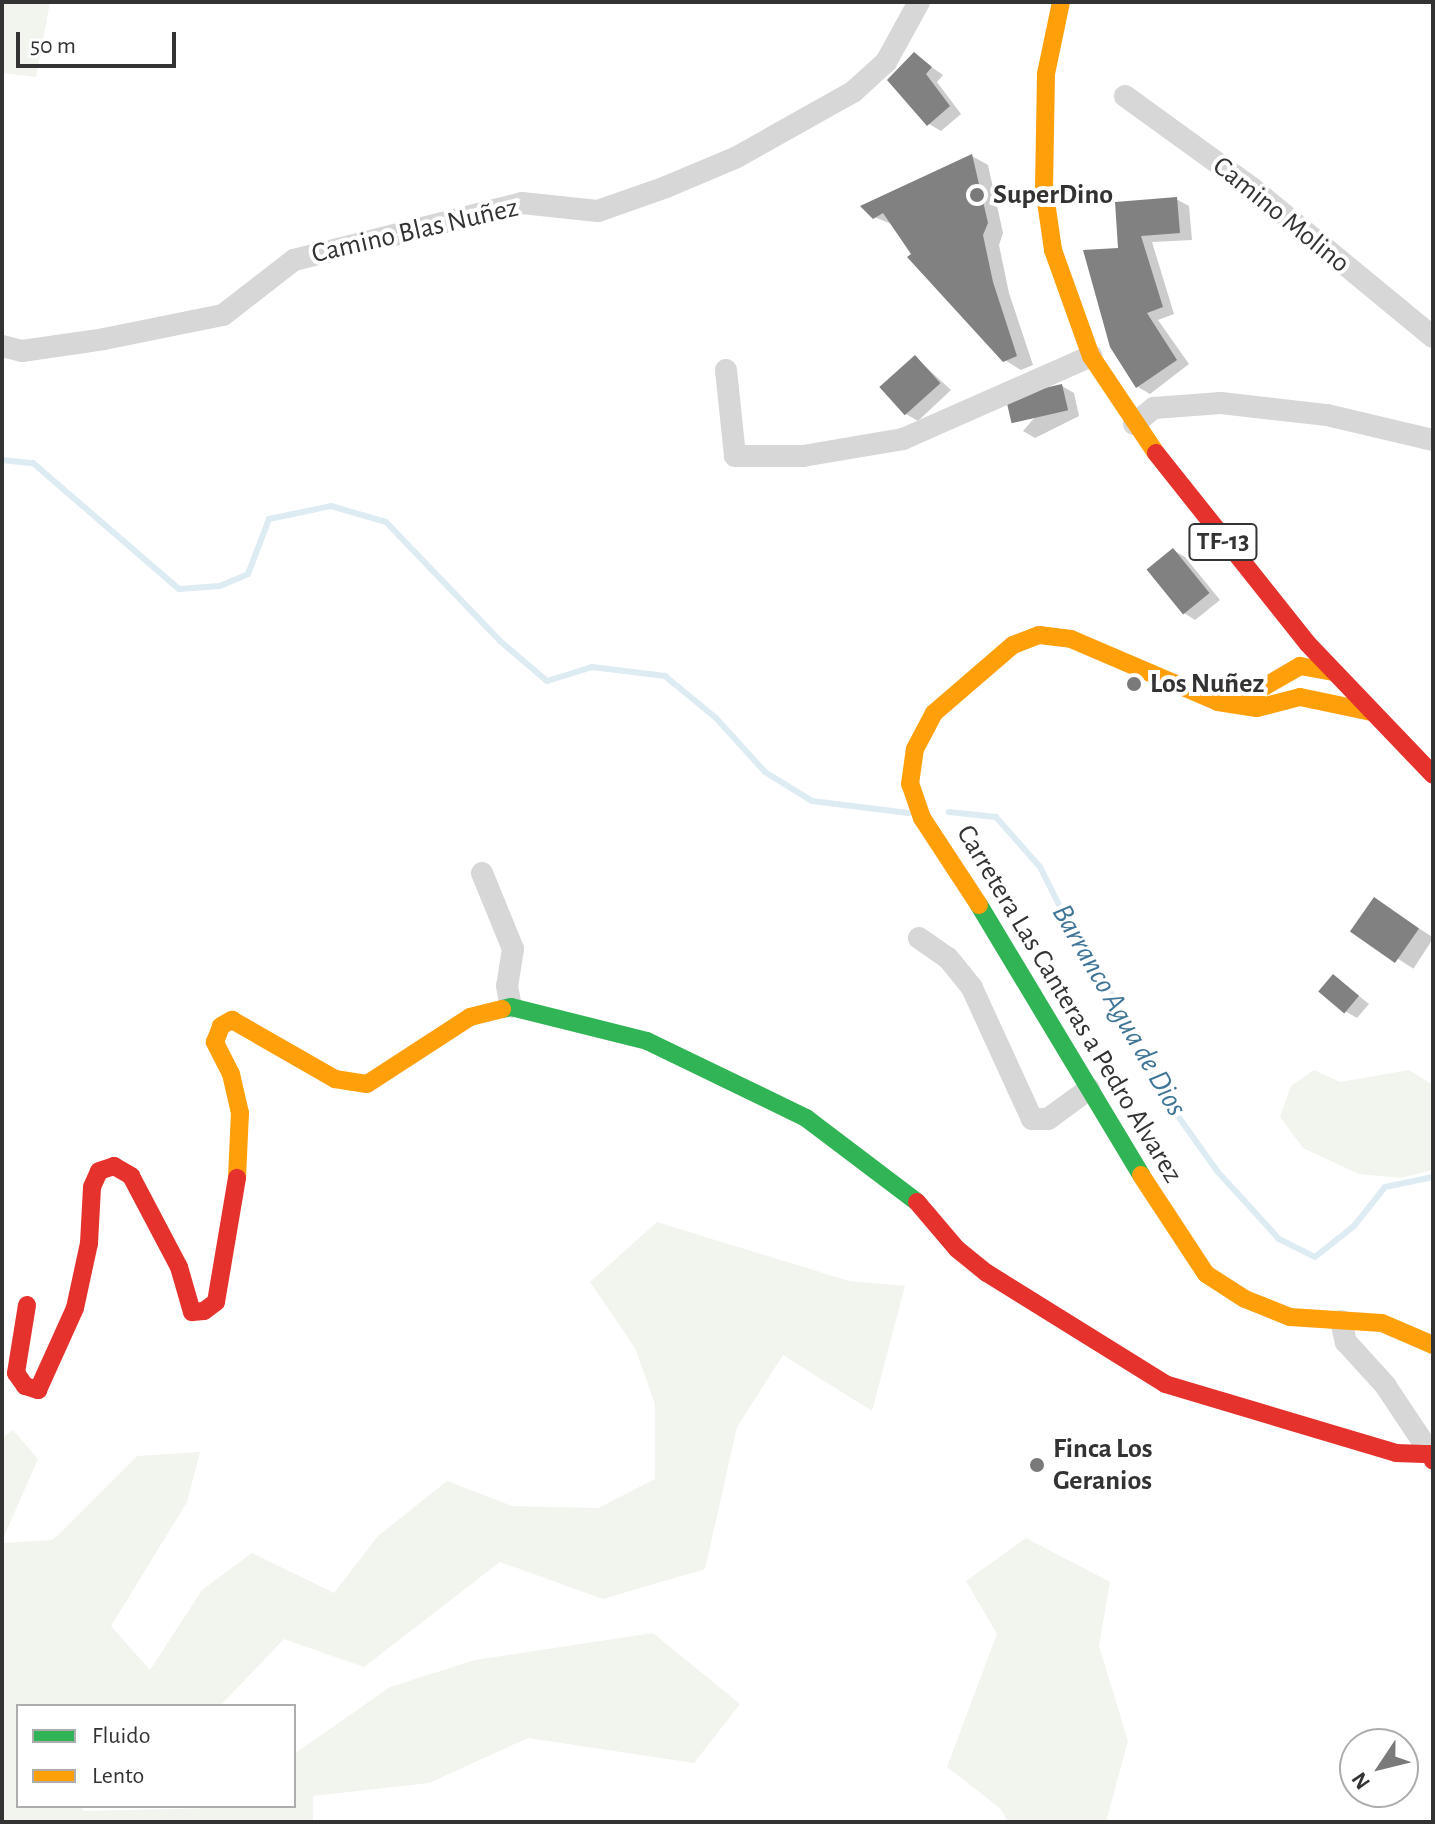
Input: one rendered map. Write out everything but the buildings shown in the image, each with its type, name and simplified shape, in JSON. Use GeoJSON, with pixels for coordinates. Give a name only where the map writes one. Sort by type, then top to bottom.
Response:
{"type":"FeatureCollection","features":[{"type":"Feature","properties":{"kind":"main road","name":"TF-13"},"geometry":{"type":"LineString","coordinates":[[1061,2],[1046,74],[1044,188],[1053,250],[1091,356],[1134,424],[1285,617],[1372,712],[1423,752],[1433,775]]}},
{"type":"Feature","properties":{"kind":"main road"},"geometry":{"type":"LineString","coordinates":[[1281,674],[1285,617]]}},
{"type":"Feature","properties":{"kind":"main road","name":"Carretera Las Canteras a Pedro Alvarez"},"geometry":{"type":"LineString","coordinates":[[1300,697],[1257,708],[1201,697],[1071,639],[1039,635],[1013,645],[946,700],[918,742],[910,784],[922,818],[1175,1233],[1206,1274],[1245,1299],[1290,1317],[1382,1323],[1433,1345]]}},
{"type":"Feature","properties":{"kind":"main road"},"geometry":{"type":"LineString","coordinates":[[1308,644],[1311,666],[1300,697],[1372,712]]}},
{"type":"Feature","properties":{"kind":"main road"},"geometry":{"type":"LineString","coordinates":[[1235,704],[1281,674],[1311,666],[1334,672]]}},
{"type":"Feature","properties":{"kind":"main road"},"geometry":{"type":"LineString","coordinates":[[27,1305],[16,1373],[25,1386],[38,1390],[75,1308],[89,1243],[92,1187],[99,1171],[114,1166],[131,1176],[179,1267],[192,1312],[204,1311],[216,1302],[236,1194],[240,1113],[231,1074],[215,1042],[221,1026],[232,1020],[335,1079],[367,1084],[470,1017],[511,1007],[647,1041],[806,1118],[916,1201],[957,1249],[987,1273],[1165,1384],[1396,1453],[1432,1457]]}},
{"type":"Feature","properties":{"kind":"street","name":"Camino Blas Nuñez"},"geometry":{"type":"LineString","coordinates":[[2,346],[22,351],[223,315],[294,260],[522,203],[598,211],[666,187],[737,157],[853,92],[886,62],[919,2]]}},
{"type":"Feature","properties":{"kind":"street","name":"Camino Molino"},"geometry":{"type":"LineString","coordinates":[[1125,96],[1252,188],[1433,337]]}},
{"type":"Feature","properties":{"kind":"street"},"geometry":{"type":"LineString","coordinates":[[726,370],[735,456],[803,456],[903,439],[1091,356]]}},
{"type":"Feature","properties":{"kind":"street"},"geometry":{"type":"LineString","coordinates":[[1134,424],[1154,408],[1221,403],[1327,415],[1433,440]]}},
{"type":"Feature","properties":{"kind":"street"},"geometry":{"type":"LineString","coordinates":[[482,873],[513,949],[507,986],[511,1007]]}},
{"type":"Feature","properties":{"kind":"street"},"geometry":{"type":"LineString","coordinates":[[919,938],[948,958],[972,988],[1032,1119],[1048,1119],[1089,1089]]}},
{"type":"Feature","properties":{"kind":"street"},"geometry":{"type":"LineString","coordinates":[[1341,1321],[1346,1342],[1385,1385],[1432,1457]]}},
{"type":"Feature","properties":{"kind":"shaded area"},"geometry":{"type":"Polygon","coordinates":[[[2,2],[50,2],[36,77],[2,73],[2,2]]]}},
{"type":"Feature","properties":{"kind":"shaded area"},"geometry":{"type":"Polygon","coordinates":[[[1314,1070],[1340,1082],[1409,1070],[1433,1085],[1433,1170],[1400,1178],[1359,1174],[1303,1148],[1280,1117],[1291,1086],[1314,1070]]]}},
{"type":"Feature","properties":{"kind":"shaded area"},"geometry":{"type":"Polygon","coordinates":[[[657,1222],[849,1281],[905,1286],[872,1411],[783,1355],[737,1427],[705,1569],[603,1599],[500,1562],[364,1667],[284,1639],[222,1704],[16,1704],[16,1808],[82,1808],[84,1811],[296,1808],[296,1753],[390,1687],[475,1660],[653,1633],[740,1704],[694,1763],[528,1738],[429,1783],[313,1796],[313,1822],[2,1822],[2,1543],[53,1540],[137,1456],[200,1452],[187,1502],[111,1626],[150,1670],[202,1590],[252,1553],[334,1593],[378,1536],[447,1481],[512,1506],[598,1508],[655,1479],[655,1404],[635,1348],[590,1282],[657,1222]]]}},
{"type":"Feature","properties":{"kind":"shaded area"},"geometry":{"type":"Polygon","coordinates":[[[13,1430],[38,1459],[2,1541],[2,1438],[13,1430]]]}},
{"type":"Feature","properties":{"kind":"shaded area"},"geometry":{"type":"Polygon","coordinates":[[[1026,1538],[1110,1582],[1099,1646],[1128,1741],[1106,1822],[1008,1822],[1001,1809],[947,1767],[997,1634],[966,1581],[1026,1538]]]}},
{"type":"Feature","properties":{"kind":"waterway","name":"Barranco Agua de Dios"},"geometry":{"type":"LineString","coordinates":[[2,460],[33,463],[179,589],[220,586],[248,574],[269,519],[331,506],[386,522],[500,641],[547,681],[592,667],[665,676],[716,718],[765,772],[812,801],[908,813]]}},
{"type":"Feature","properties":{"kind":"waterway","name":"Barranco Agua de Dios"},"geometry":{"type":"LineString","coordinates":[[949,812],[996,817],[1040,867],[1083,952],[1118,1004],[1155,1084],[1217,1171],[1279,1239],[1315,1257],[1354,1226],[1385,1187],[1433,1177]]}},
{"type":"Feature","properties":{"kind":"traffic: fast"},"geometry":{"type":"LineString","coordinates":[[979,905],[1141,1175]]}},
{"type":"Feature","properties":{"kind":"traffic: fast"},"geometry":{"type":"LineString","coordinates":[[502,1009],[511,1007],[647,1041],[806,1118],[917,1202]]}},
{"type":"Feature","properties":{"kind":"traffic: slow"},"geometry":{"type":"LineString","coordinates":[[1061,2],[1046,74],[1044,188],[1053,250],[1091,356],[1156,453]]}},
{"type":"Feature","properties":{"kind":"traffic: slow"},"geometry":{"type":"LineString","coordinates":[[979,905],[922,818],[910,784],[915,749],[934,713],[1013,645],[1039,635],[1071,639],[1218,702],[1257,708],[1300,697],[1372,712]]}},
{"type":"Feature","properties":{"kind":"traffic: slow"},"geometry":{"type":"LineString","coordinates":[[1238,702],[1300,666],[1334,672]]}},
{"type":"Feature","properties":{"kind":"traffic: slow"},"geometry":{"type":"LineString","coordinates":[[237,1178],[240,1113],[231,1074],[215,1042],[221,1026],[232,1020],[335,1079],[367,1084],[470,1017],[502,1009]]}},
{"type":"Feature","properties":{"kind":"traffic: slow"},"geometry":{"type":"LineString","coordinates":[[1141,1175],[1206,1274],[1245,1299],[1290,1317],[1382,1323],[1433,1345]]}},
{"type":"Feature","properties":{"kind":"traffic: jam"},"geometry":{"type":"LineString","coordinates":[[1156,453],[1308,644],[1433,775]]}},
{"type":"Feature","properties":{"kind":"traffic: jam"},"geometry":{"type":"LineString","coordinates":[[27,1305],[16,1373],[25,1386],[38,1390],[75,1308],[89,1243],[92,1187],[99,1171],[114,1166],[131,1176],[179,1267],[192,1312],[204,1311],[216,1302],[237,1178]]}},
{"type":"Feature","properties":{"kind":"traffic: jam"},"geometry":{"type":"LineString","coordinates":[[917,1202],[957,1249],[987,1273],[1165,1384],[1396,1453],[1431,1454],[1433,1461]]}},
{"type":"Feature","properties":{"kind":"place","name":"SuperDino"},"geometry":{"type":"Point","coordinates":[977,195]}},
{"type":"Feature","properties":{"kind":"place","name":"Los Nuñez"},"geometry":{"type":"Point","coordinates":[1134,684]}},
{"type":"Feature","properties":{"kind":"place","name":"Finca Los Geranios"},"geometry":{"type":"Point","coordinates":[1037,1465]}}]}
